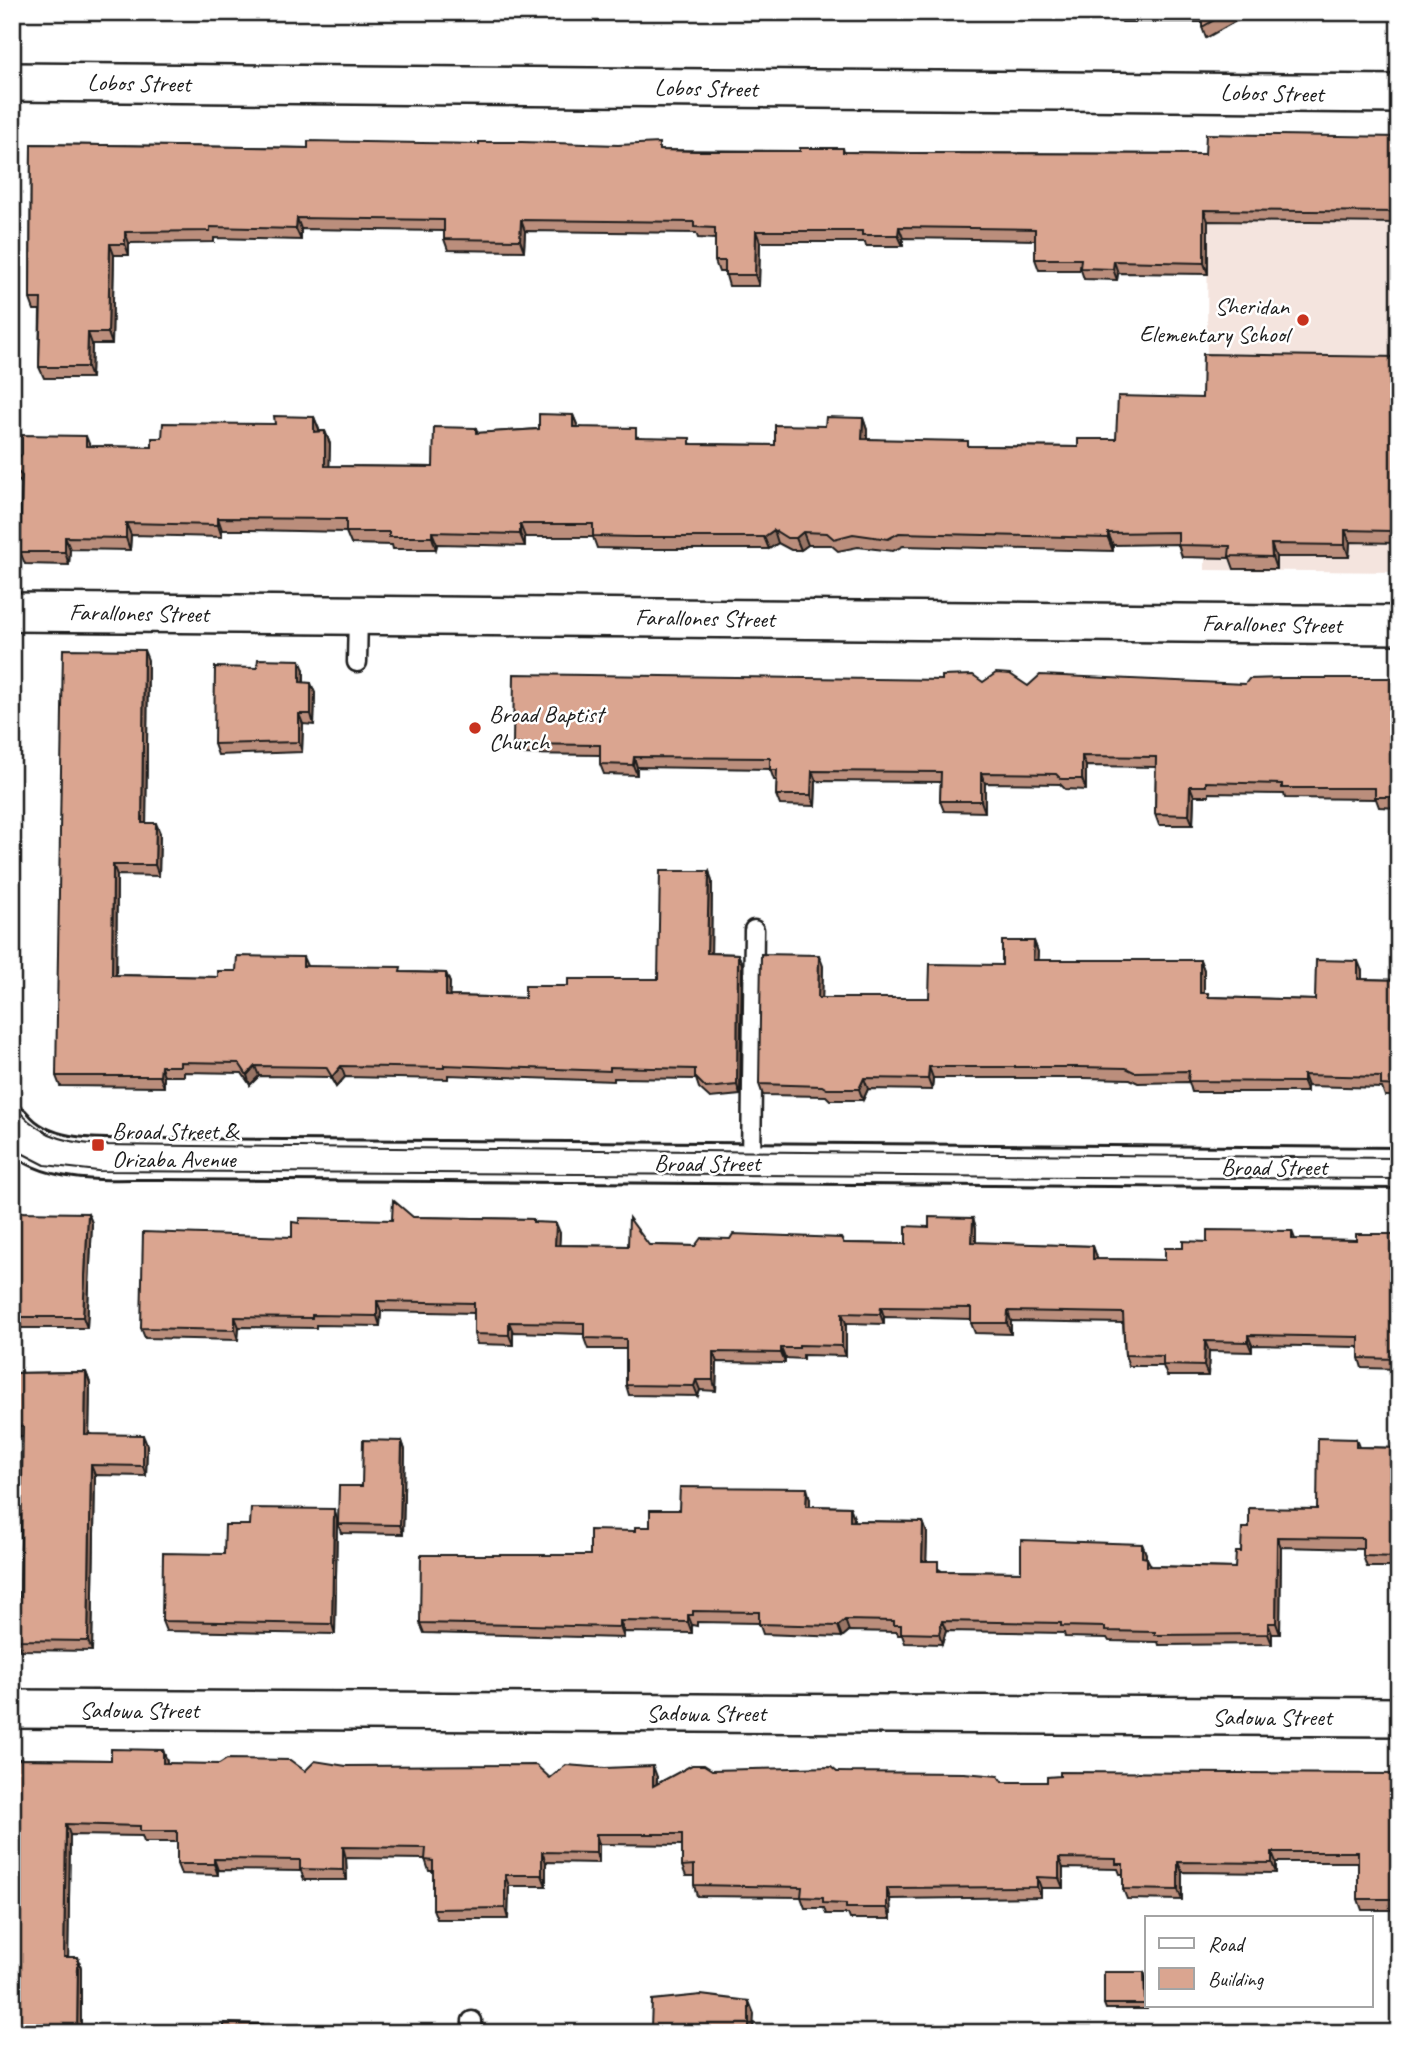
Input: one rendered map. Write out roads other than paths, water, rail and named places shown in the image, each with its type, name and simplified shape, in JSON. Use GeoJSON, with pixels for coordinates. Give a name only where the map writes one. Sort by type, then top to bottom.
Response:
{"type":"FeatureCollection","features":[{"type":"Feature","properties":{"kind":"street","name":"Lobos Street"},"geometry":{"type":"LineString","coordinates":[[12,82],[1399,94]]}},
{"type":"Feature","properties":{"kind":"street","name":"Farallones Street"},"geometry":{"type":"LineString","coordinates":[[12,612],[1399,625]]}},
{"type":"Feature","properties":{"kind":"street","name":"Broad Street"},"geometry":{"type":"LineString","coordinates":[[15,1135],[55,1153],[81,1157],[1399,1168]]}},
{"type":"Feature","properties":{"kind":"street","name":"Sadowa Street"},"geometry":{"type":"LineString","coordinates":[[12,1709],[1399,1717]]}},
{"type":"Feature","properties":{"kind":"lane"},"geometry":{"type":"LineString","coordinates":[[357,662],[358,615]]}},
{"type":"Feature","properties":{"kind":"lane"},"geometry":{"type":"LineString","coordinates":[[751,1163],[754,930]]}},
{"type":"Feature","properties":{"kind":"tram line"},"geometry":{"type":"LineString","coordinates":[[12,1102],[29,1121],[49,1134],[98,1145],[1399,1158]]}},
{"type":"Feature","properties":{"kind":"tram line"},"geometry":{"type":"LineString","coordinates":[[12,1148],[45,1165],[98,1171],[1399,1179]]}},
{"type":"Feature","properties":{"kind":"place","name":"Sheridan Elementary School"},"geometry":{"type":"Point","coordinates":[1303,320]}},
{"type":"Feature","properties":{"kind":"place","name":"Broad Baptist Church"},"geometry":{"type":"Point","coordinates":[475,728]}},
{"type":"Feature","properties":{"kind":"place","name":"Broad Street & Orizaba Avenue"},"geometry":{"type":"Point","coordinates":[98,1145]}}]}
